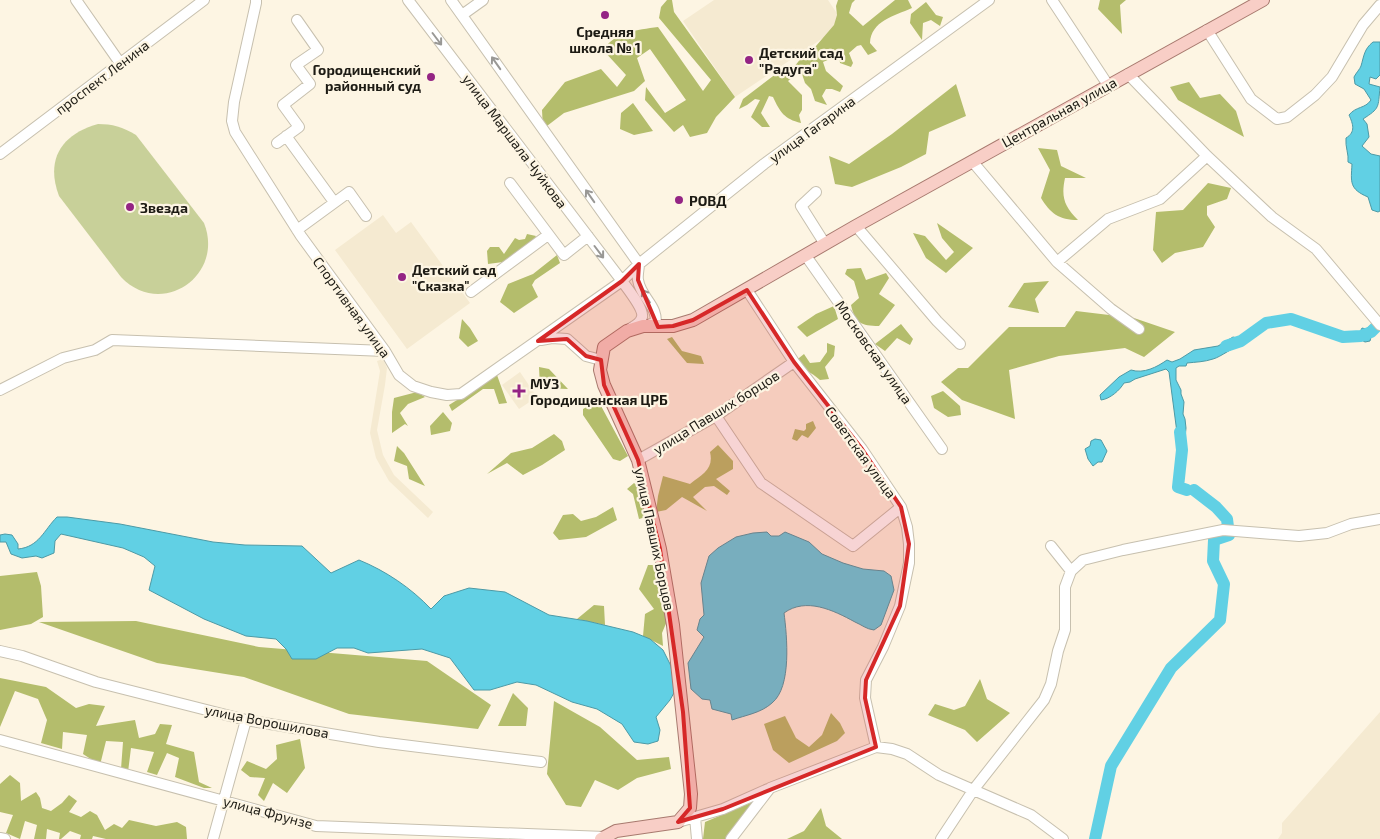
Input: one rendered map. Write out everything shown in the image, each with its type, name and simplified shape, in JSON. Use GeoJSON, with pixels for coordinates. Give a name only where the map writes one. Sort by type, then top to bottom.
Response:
{"type":"FeatureCollection","features":[{"type":"Feature","properties":{"kind":"main road","name":"Центральная улица"},"geometry":{"type":"LineString","coordinates":[[600,365],[604,347],[627,331],[643,326],[673,326],[693,320],[856,226],[1263,0]]}},
{"type":"Feature","properties":{"kind":"main road","name":"улица Павших Борцов"},"geometry":{"type":"LineString","coordinates":[[600,365],[604,385],[638,460],[660,549],[673,626],[691,794],[690,808],[678,822]]}},
{"type":"Feature","properties":{"kind":"main road"},"geometry":{"type":"LineString","coordinates":[[603,838],[616,831],[678,822]]}},
{"type":"Feature","properties":{"kind":"street"},"geometry":{"type":"LineString","coordinates":[[76,0],[120,63]]}},
{"type":"Feature","properties":{"kind":"street","name":"проспект Ленина"},"geometry":{"type":"LineString","coordinates":[[0,154],[204,0]]}},
{"type":"Feature","properties":{"kind":"street","name":"Спортивная улица"},"geometry":{"type":"LineString","coordinates":[[256,0],[234,102],[232,121],[235,132],[297,230],[385,351],[399,375],[413,386],[446,395],[461,394],[622,281]]}},
{"type":"Feature","properties":{"kind":"street","name":"улица Маршала Чуйкова"},"geometry":{"type":"LineString","coordinates":[[408,0],[622,281],[641,310],[642,317]]}},
{"type":"Feature","properties":{"kind":"street","name":"улица Маршала Чуйкова"},"geometry":{"type":"LineString","coordinates":[[451,0],[639,264]]}},
{"type":"Feature","properties":{"kind":"street"},"geometry":{"type":"LineString","coordinates":[[462,15],[483,0]]}},
{"type":"Feature","properties":{"kind":"street","name":"улица Гагарина"},"geometry":{"type":"LineString","coordinates":[[622,281],[639,264],[764,164],[989,0]]}},
{"type":"Feature","properties":{"kind":"street"},"geometry":{"type":"LineString","coordinates":[[1052,0],[1108,85]]}},
{"type":"Feature","properties":{"kind":"street"},"geometry":{"type":"LineString","coordinates":[[1208,30],[1251,99],[1277,119],[1287,117],[1315,94],[1332,76],[1363,25],[1380,5]]}},
{"type":"Feature","properties":{"kind":"street"},"geometry":{"type":"LineString","coordinates":[[277,143],[299,127],[283,105],[310,84],[296,65],[318,50],[298,20]]}},
{"type":"Feature","properties":{"kind":"street"},"geometry":{"type":"LineString","coordinates":[[1128,74],[1206,156],[1272,217],[1316,249],[1380,324]]}},
{"type":"Feature","properties":{"kind":"street"},"geometry":{"type":"LineString","coordinates":[[286,136],[334,202]]}},
{"type":"Feature","properties":{"kind":"street"},"geometry":{"type":"LineString","coordinates":[[1057,262],[1108,219],[1160,199],[1206,156]]}},
{"type":"Feature","properties":{"kind":"street"},"geometry":{"type":"LineString","coordinates":[[972,161],[1057,262],[1112,309],[1139,329]]}},
{"type":"Feature","properties":{"kind":"street"},"geometry":{"type":"LineString","coordinates":[[510,183],[564,255],[588,236]]}},
{"type":"Feature","properties":{"kind":"street"},"geometry":{"type":"LineString","coordinates":[[297,230],[349,192],[366,216]]}},
{"type":"Feature","properties":{"kind":"street"},"geometry":{"type":"LineString","coordinates":[[816,192],[801,206],[825,244]]}},
{"type":"Feature","properties":{"kind":"street"},"geometry":{"type":"LineString","coordinates":[[856,226],[937,321],[960,344]]}},
{"type":"Feature","properties":{"kind":"street"},"geometry":{"type":"LineString","coordinates":[[471,292],[548,235]]}},
{"type":"Feature","properties":{"kind":"street","name":"Московская улица"},"geometry":{"type":"LineString","coordinates":[[806,256],[942,449]]}},
{"type":"Feature","properties":{"kind":"street"},"geometry":{"type":"LineString","coordinates":[[639,264],[638,280],[642,290],[659,318],[673,326]]}},
{"type":"Feature","properties":{"kind":"street","name":"Советская улица"},"geometry":{"type":"LineString","coordinates":[[747,290],[794,362],[862,449],[901,507],[907,528],[910,544],[907,581],[893,626],[866,680],[865,698],[876,747]]}},
{"type":"Feature","properties":{"kind":"street"},"geometry":{"type":"LineString","coordinates":[[627,331],[637,324],[642,317],[655,327],[657,320],[655,311]]}},
{"type":"Feature","properties":{"kind":"street"},"geometry":{"type":"LineString","coordinates":[[538,340],[552,338],[567,339],[586,356],[600,365]]}},
{"type":"Feature","properties":{"kind":"street"},"geometry":{"type":"LineString","coordinates":[[0,390],[63,358],[96,350],[112,340],[385,351]]}},
{"type":"Feature","properties":{"kind":"street","name":"улица Павших борцов"},"geometry":{"type":"LineString","coordinates":[[638,460],[716,416],[794,362]]}},
{"type":"Feature","properties":{"kind":"street"},"geometry":{"type":"LineString","coordinates":[[716,416],[761,483],[853,546],[901,507]]}},
{"type":"Feature","properties":{"kind":"street"},"geometry":{"type":"LineString","coordinates":[[941,839],[974,789],[1044,700],[1052,684],[1058,651],[1065,630],[1065,587],[1071,571],[1083,560],[1228,530],[1299,536],[1327,534],[1351,524],[1380,519]]}},
{"type":"Feature","properties":{"kind":"street"},"geometry":{"type":"LineString","coordinates":[[1051,546],[1071,571]]}},
{"type":"Feature","properties":{"kind":"street","name":"улица Ворошилова"},"geometry":{"type":"LineString","coordinates":[[0,651],[22,656],[96,682],[246,720],[379,742],[541,762]]}},
{"type":"Feature","properties":{"kind":"street"},"geometry":{"type":"LineString","coordinates":[[213,839],[246,720]]}},
{"type":"Feature","properties":{"kind":"street","name":"улица Фрунзе"},"geometry":{"type":"LineString","coordinates":[[0,740],[316,826],[603,838]]}},
{"type":"Feature","properties":{"kind":"street"},"geometry":{"type":"LineString","coordinates":[[678,822],[723,809],[770,788],[876,747],[892,749],[907,754],[939,775],[1031,815],[1063,839]]}},
{"type":"Feature","properties":{"kind":"street"},"geometry":{"type":"LineString","coordinates":[[731,839],[770,788]]}},
{"type":"Feature","properties":{"kind":"street"},"geometry":{"type":"LineString","coordinates":[[695,817],[697,839]]}},
{"type":"Feature","properties":{"kind":"street"},"geometry":{"type":"LineString","coordinates":[[0,838],[5,839]]}},
{"type":"Feature","properties":{"kind":"highlighted area"},"geometry":{"type":"Polygon","coordinates":[[[639,264],[638,280],[658,327],[673,326],[693,320],[747,290],[794,362],[862,449],[901,507],[909,544],[900,606],[866,680],[865,698],[876,747],[723,809],[678,822],[690,808],[683,712],[660,549],[638,460],[604,385],[601,360],[586,356],[567,339],[538,341],[622,281],[639,264]]]}},
{"type":"Feature","properties":{"kind":"shaded area","name":"Детский сад \"Радуга\""},"geometry":{"type":"Polygon","coordinates":[[[714,0],[828,0],[844,24],[735,97],[683,21],[714,0]]]}},
{"type":"Feature","properties":{"kind":"shaded area","name":"Детский сад \"Сказка\""},"geometry":{"type":"Polygon","coordinates":[[[383,215],[396,233],[411,222],[470,303],[407,349],[335,250],[383,215]]]}},
{"type":"Feature","properties":{"kind":"shaded area"},"geometry":{"type":"Polygon","coordinates":[[[383,359],[387,368],[377,430],[383,455],[394,475],[433,512],[428,518],[389,481],[376,458],[370,433],[380,371],[377,361],[383,359]]]}},
{"type":"Feature","properties":{"kind":"shaded area","name":"МУЗ Городищенская ЦРБ"},"geometry":{"type":"Polygon","coordinates":[[[520,372],[537,397],[519,409],[502,385],[520,372]]]}},
{"type":"Feature","properties":{"kind":"shaded area"},"geometry":{"type":"Polygon","coordinates":[[[1380,712],[1380,839],[1278,839],[1282,833],[1282,823],[1380,712]]]}},
{"type":"Feature","properties":{"kind":"green space"},"geometry":{"type":"Polygon","coordinates":[[[667,0],[672,0],[674,12],[735,97],[716,117],[707,133],[690,137],[683,125],[674,132],[645,100],[646,87],[665,113],[686,100],[650,49],[637,58],[645,81],[634,91],[564,113],[543,129],[542,110],[565,82],[601,69],[617,87],[626,75],[603,50],[614,39],[635,31],[658,27],[703,91],[711,80],[659,18],[661,7],[667,0]]]}},
{"type":"Feature","properties":{"kind":"green space"},"geometry":{"type":"Polygon","coordinates":[[[838,0],[855,0],[849,13],[863,26],[895,0],[908,0],[912,8],[885,20],[874,29],[870,43],[877,51],[868,55],[861,45],[849,53],[853,63],[851,67],[840,63],[839,55],[823,62],[826,71],[843,86],[840,92],[826,89],[822,96],[827,105],[815,101],[801,71],[788,81],[802,95],[802,110],[799,115],[801,123],[787,117],[780,111],[773,97],[769,96],[761,113],[770,127],[762,127],[751,117],[760,100],[755,99],[739,109],[743,99],[781,70],[794,67],[806,52],[816,46],[834,25],[838,0]]]}},
{"type":"Feature","properties":{"kind":"green space"},"geometry":{"type":"Polygon","coordinates":[[[1100,0],[1126,0],[1120,5],[1122,34],[1098,9],[1100,0]]]}},
{"type":"Feature","properties":{"kind":"green space"},"geometry":{"type":"Polygon","coordinates":[[[926,2],[936,15],[943,17],[940,26],[931,20],[923,23],[922,40],[910,23],[911,14],[926,2]]]}},
{"type":"Feature","properties":{"kind":"green space"},"geometry":{"type":"Polygon","coordinates":[[[1189,82],[1200,98],[1220,94],[1236,111],[1244,137],[1178,100],[1170,87],[1189,82]]]}},
{"type":"Feature","properties":{"kind":"green space"},"geometry":{"type":"Polygon","coordinates":[[[956,84],[966,116],[929,132],[926,154],[901,167],[852,187],[835,184],[829,156],[849,164],[892,134],[956,84]]]}},
{"type":"Feature","properties":{"kind":"green space"},"geometry":{"type":"Polygon","coordinates":[[[633,103],[653,131],[634,135],[620,129],[621,113],[633,103]]]}},
{"type":"Feature","properties":{"kind":"green space","name":"Звезда"},"geometry":{"type":"Polygon","coordinates":[[[98,124],[117,126],[136,135],[204,223],[208,242],[206,260],[198,274],[185,286],[170,292],[154,294],[137,289],[121,277],[59,196],[54,171],[60,150],[66,141],[75,134],[85,128],[98,124]]]}},
{"type":"Feature","properties":{"kind":"green space"},"geometry":{"type":"Polygon","coordinates":[[[1038,148],[1057,150],[1061,166],[1086,178],[1065,178],[1063,191],[1065,201],[1078,220],[1065,219],[1056,215],[1041,198],[1050,170],[1038,148]]]}},
{"type":"Feature","properties":{"kind":"green space"},"geometry":{"type":"Polygon","coordinates":[[[1208,183],[1231,188],[1227,199],[1207,206],[1207,215],[1215,227],[1203,247],[1175,253],[1162,263],[1153,250],[1156,212],[1183,210],[1208,183]]]}},
{"type":"Feature","properties":{"kind":"green space"},"geometry":{"type":"Polygon","coordinates":[[[937,223],[973,248],[946,273],[926,258],[913,233],[925,236],[946,260],[954,252],[942,238],[937,223]]]}},
{"type":"Feature","properties":{"kind":"green space"},"geometry":{"type":"Polygon","coordinates":[[[527,234],[536,236],[532,242],[503,262],[488,264],[487,251],[490,247],[499,247],[504,254],[515,238],[519,240],[525,239],[527,234]]]}},
{"type":"Feature","properties":{"kind":"green space"},"geometry":{"type":"Polygon","coordinates":[[[557,255],[560,263],[535,280],[532,285],[538,297],[514,313],[500,302],[508,284],[533,274],[557,255]]]}},
{"type":"Feature","properties":{"kind":"green space"},"geometry":{"type":"Polygon","coordinates":[[[861,268],[866,280],[886,273],[889,278],[879,294],[895,305],[879,326],[863,324],[857,320],[851,305],[859,298],[854,281],[845,274],[847,269],[861,268]]]}},
{"type":"Feature","properties":{"kind":"green space"},"geometry":{"type":"Polygon","coordinates":[[[1049,281],[1035,299],[1039,313],[1008,307],[1024,283],[1049,281]]]}},
{"type":"Feature","properties":{"kind":"green space"},"geometry":{"type":"Polygon","coordinates":[[[834,306],[838,319],[807,337],[797,327],[816,314],[834,306]]]}},
{"type":"Feature","properties":{"kind":"green space"},"geometry":{"type":"Polygon","coordinates":[[[1076,311],[1134,318],[1175,332],[1144,357],[1125,348],[1059,356],[1009,370],[1015,419],[962,400],[941,382],[958,368],[968,368],[1009,327],[1065,327],[1076,311]]]}},
{"type":"Feature","properties":{"kind":"green space"},"geometry":{"type":"Polygon","coordinates":[[[462,319],[478,341],[468,347],[459,338],[462,319]]]}},
{"type":"Feature","properties":{"kind":"green space"},"geometry":{"type":"Polygon","coordinates":[[[901,324],[913,339],[910,345],[897,338],[885,351],[875,344],[901,324]]]}},
{"type":"Feature","properties":{"kind":"green space"},"geometry":{"type":"Polygon","coordinates":[[[672,337],[682,351],[701,356],[704,364],[687,363],[667,339],[672,337]]]}},
{"type":"Feature","properties":{"kind":"green space"},"geometry":{"type":"Polygon","coordinates":[[[827,343],[835,346],[834,356],[825,367],[829,379],[820,380],[794,362],[804,354],[810,363],[820,362],[827,352],[827,343]]]}},
{"type":"Feature","properties":{"kind":"green space"},"geometry":{"type":"Polygon","coordinates":[[[539,367],[549,369],[568,389],[540,388],[539,367]]]}},
{"type":"Feature","properties":{"kind":"green space"},"geometry":{"type":"Polygon","coordinates":[[[497,375],[507,403],[499,404],[494,389],[483,389],[452,411],[449,405],[497,375]]]}},
{"type":"Feature","properties":{"kind":"green space"},"geometry":{"type":"Polygon","coordinates":[[[943,391],[960,406],[961,415],[948,417],[934,408],[931,396],[943,391]]]}},
{"type":"Feature","properties":{"kind":"green space"},"geometry":{"type":"Polygon","coordinates":[[[417,392],[425,397],[408,404],[400,413],[408,426],[405,424],[392,433],[394,398],[417,392]]]}},
{"type":"Feature","properties":{"kind":"green space"},"geometry":{"type":"Polygon","coordinates":[[[592,404],[600,404],[628,456],[620,461],[613,459],[583,415],[583,409],[592,404]]]}},
{"type":"Feature","properties":{"kind":"green space"},"geometry":{"type":"Polygon","coordinates":[[[443,412],[452,423],[450,431],[431,435],[430,426],[443,412]]]}},
{"type":"Feature","properties":{"kind":"green space"},"geometry":{"type":"Polygon","coordinates":[[[813,421],[816,428],[808,438],[802,435],[797,441],[792,439],[795,429],[804,431],[806,424],[813,421]]]}},
{"type":"Feature","properties":{"kind":"green space"},"geometry":{"type":"Polygon","coordinates":[[[554,434],[562,441],[565,450],[542,465],[523,475],[507,463],[487,474],[511,453],[532,448],[554,434]]]}},
{"type":"Feature","properties":{"kind":"green space"},"geometry":{"type":"Polygon","coordinates":[[[718,445],[733,461],[733,469],[716,479],[730,491],[727,495],[714,486],[705,487],[693,497],[707,511],[682,497],[666,510],[656,512],[663,476],[690,484],[709,467],[710,452],[718,445]]]}},
{"type":"Feature","properties":{"kind":"green space"},"geometry":{"type":"Polygon","coordinates":[[[397,446],[404,453],[425,486],[409,479],[407,466],[394,461],[397,446]]]}},
{"type":"Feature","properties":{"kind":"green space"},"geometry":{"type":"Polygon","coordinates":[[[634,483],[643,491],[646,517],[639,519],[633,494],[627,489],[634,483]]]}},
{"type":"Feature","properties":{"kind":"green space"},"geometry":{"type":"Polygon","coordinates":[[[613,507],[617,520],[586,537],[559,540],[553,533],[563,515],[573,514],[581,521],[596,517],[613,507]]]}},
{"type":"Feature","properties":{"kind":"green space"},"geometry":{"type":"Polygon","coordinates":[[[648,565],[656,565],[666,600],[667,621],[662,633],[663,646],[643,636],[645,614],[654,609],[639,589],[648,565]]]}},
{"type":"Feature","properties":{"kind":"green space"},"geometry":{"type":"Polygon","coordinates":[[[37,572],[41,586],[43,617],[31,624],[0,630],[0,576],[37,572]]]}},
{"type":"Feature","properties":{"kind":"green space"},"geometry":{"type":"Polygon","coordinates":[[[594,605],[604,606],[605,625],[577,619],[594,605]]]}},
{"type":"Feature","properties":{"kind":"green space"},"geometry":{"type":"Polygon","coordinates":[[[136,621],[259,647],[427,661],[491,705],[478,729],[349,714],[244,677],[157,663],[39,622],[136,621]]]}},
{"type":"Feature","properties":{"kind":"green space"},"geometry":{"type":"Polygon","coordinates":[[[0,678],[46,687],[76,708],[89,704],[105,706],[96,726],[135,720],[139,738],[155,734],[160,724],[172,725],[166,744],[194,752],[199,782],[212,788],[204,788],[175,777],[179,758],[167,753],[157,775],[147,772],[154,752],[131,748],[128,772],[121,769],[123,742],[106,741],[100,765],[83,754],[87,735],[63,732],[62,749],[41,743],[47,720],[38,699],[15,691],[0,727],[0,678]]]}},
{"type":"Feature","properties":{"kind":"green space"},"geometry":{"type":"Polygon","coordinates":[[[980,679],[987,699],[1010,713],[977,742],[965,730],[928,715],[935,704],[954,710],[965,706],[980,679]]]}},
{"type":"Feature","properties":{"kind":"green space"},"geometry":{"type":"Polygon","coordinates":[[[513,693],[528,708],[526,726],[498,726],[513,693]]]}},
{"type":"Feature","properties":{"kind":"green space"},"geometry":{"type":"Polygon","coordinates":[[[554,701],[600,727],[637,760],[669,757],[671,769],[637,778],[618,790],[595,780],[581,807],[566,805],[547,774],[554,701]]]}},
{"type":"Feature","properties":{"kind":"green space"},"geometry":{"type":"Polygon","coordinates":[[[831,713],[840,723],[845,733],[837,741],[789,763],[773,750],[764,724],[785,716],[796,738],[809,747],[822,735],[831,713]]]}},
{"type":"Feature","properties":{"kind":"green space"},"geometry":{"type":"Polygon","coordinates":[[[300,739],[305,768],[287,793],[273,783],[264,801],[258,795],[265,778],[250,777],[241,770],[247,761],[266,769],[277,759],[276,745],[300,739]]]}},
{"type":"Feature","properties":{"kind":"green space"},"geometry":{"type":"Polygon","coordinates":[[[10,775],[20,783],[21,801],[36,792],[40,798],[42,808],[51,811],[69,795],[77,801],[69,812],[81,817],[90,811],[97,815],[105,830],[114,824],[122,828],[129,820],[156,826],[177,822],[186,827],[187,839],[106,839],[93,836],[92,839],[80,839],[81,835],[70,831],[59,839],[60,833],[47,829],[46,839],[34,839],[37,825],[25,821],[20,839],[6,833],[13,815],[0,812],[0,784],[10,775]]]}},
{"type":"Feature","properties":{"kind":"green space"},"geometry":{"type":"Polygon","coordinates":[[[755,801],[728,839],[703,839],[705,822],[755,801]]]}},
{"type":"Feature","properties":{"kind":"green space"},"geometry":{"type":"Polygon","coordinates":[[[821,808],[826,826],[842,839],[787,839],[804,831],[821,808]]]}},
{"type":"Feature","properties":{"kind":"water"},"geometry":{"type":"Polygon","coordinates":[[[1373,42],[1380,42],[1380,75],[1376,79],[1370,77],[1369,84],[1380,87],[1379,99],[1375,110],[1363,119],[1367,124],[1369,137],[1362,146],[1371,154],[1380,156],[1380,211],[1378,212],[1372,210],[1368,197],[1357,191],[1352,184],[1352,164],[1348,162],[1346,141],[1353,128],[1349,115],[1371,100],[1364,89],[1355,84],[1354,77],[1366,50],[1373,42]]]}},
{"type":"Feature","properties":{"kind":"water"},"geometry":{"type":"Polygon","coordinates":[[[1371,325],[1377,333],[1371,337],[1370,341],[1365,342],[1356,337],[1357,332],[1360,332],[1362,328],[1366,329],[1371,325]]]}},
{"type":"Feature","properties":{"kind":"water"},"geometry":{"type":"Polygon","coordinates":[[[1233,337],[1244,341],[1242,345],[1213,359],[1187,363],[1186,366],[1176,368],[1176,380],[1184,402],[1183,414],[1186,428],[1184,449],[1179,448],[1169,372],[1166,369],[1124,383],[1114,394],[1101,400],[1100,395],[1119,377],[1131,370],[1141,371],[1150,369],[1167,360],[1172,362],[1194,350],[1218,346],[1233,337]]]}},
{"type":"Feature","properties":{"kind":"water"},"geometry":{"type":"Polygon","coordinates":[[[1095,439],[1101,440],[1107,451],[1102,462],[1098,462],[1093,466],[1088,459],[1085,449],[1095,439]]]}},
{"type":"Feature","properties":{"kind":"water"},"geometry":{"type":"Polygon","coordinates":[[[57,517],[120,524],[213,542],[245,545],[302,546],[331,573],[359,560],[379,569],[398,581],[431,609],[444,596],[469,588],[505,592],[549,615],[587,621],[633,632],[650,639],[663,650],[671,666],[675,691],[656,717],[660,730],[658,741],[648,744],[634,742],[622,724],[597,709],[572,702],[536,685],[517,682],[490,690],[474,690],[450,658],[422,649],[368,653],[354,648],[337,648],[316,659],[292,659],[286,649],[276,639],[246,636],[204,619],[149,590],[155,566],[144,557],[123,548],[61,534],[55,541],[54,553],[42,558],[36,556],[22,558],[11,554],[6,542],[0,542],[0,535],[12,535],[18,544],[18,549],[25,548],[41,537],[57,517]]]}},
{"type":"Feature","properties":{"kind":"water"},"geometry":{"type":"Polygon","coordinates":[[[767,532],[771,536],[779,536],[785,532],[809,542],[822,554],[843,563],[863,569],[884,571],[891,576],[894,590],[881,625],[874,630],[866,628],[838,613],[819,607],[801,606],[792,608],[784,613],[787,661],[783,685],[772,703],[763,709],[732,720],[731,714],[712,709],[710,700],[702,699],[691,689],[688,663],[704,637],[697,630],[700,619],[704,615],[701,583],[709,556],[718,548],[736,537],[767,532]]]}},
{"type":"Feature","properties":{"kind":"waterway"},"geometry":{"type":"LineString","coordinates":[[1226,346],[1241,341],[1266,323],[1291,319],[1343,337],[1361,336],[1371,332],[1380,323]]}},
{"type":"Feature","properties":{"kind":"waterway"},"geometry":{"type":"LineString","coordinates":[[1180,432],[1182,450],[1178,487],[1187,490]]}},
{"type":"Feature","properties":{"kind":"waterway"},"geometry":{"type":"LineString","coordinates":[[1095,839],[1111,766],[1171,668],[1220,620],[1224,584],[1213,561],[1214,540],[1229,535],[1227,519],[1216,507],[1194,490]]}},
{"type":"Feature","properties":{"kind":"place","name":"Средняя школа № 1"},"geometry":{"type":"Point","coordinates":[605,15]}},
{"type":"Feature","properties":{"kind":"place","name":"Детский сад \"Радуга\""},"geometry":{"type":"Point","coordinates":[749,60]}},
{"type":"Feature","properties":{"kind":"place","name":"Городищенский районный суд"},"geometry":{"type":"Point","coordinates":[431,77]}},
{"type":"Feature","properties":{"kind":"place","name":"РОВД"},"geometry":{"type":"Point","coordinates":[679,200]}},
{"type":"Feature","properties":{"kind":"place","name":"Звезда"},"geometry":{"type":"Point","coordinates":[130,207]}},
{"type":"Feature","properties":{"kind":"place","name":"Детский сад \"Сказка\""},"geometry":{"type":"Point","coordinates":[402,277]}},
{"type":"Feature","properties":{"kind":"place","name":"МУЗ Городищенская ЦРБ"},"geometry":{"type":"Point","coordinates":[519,391]}}]}
